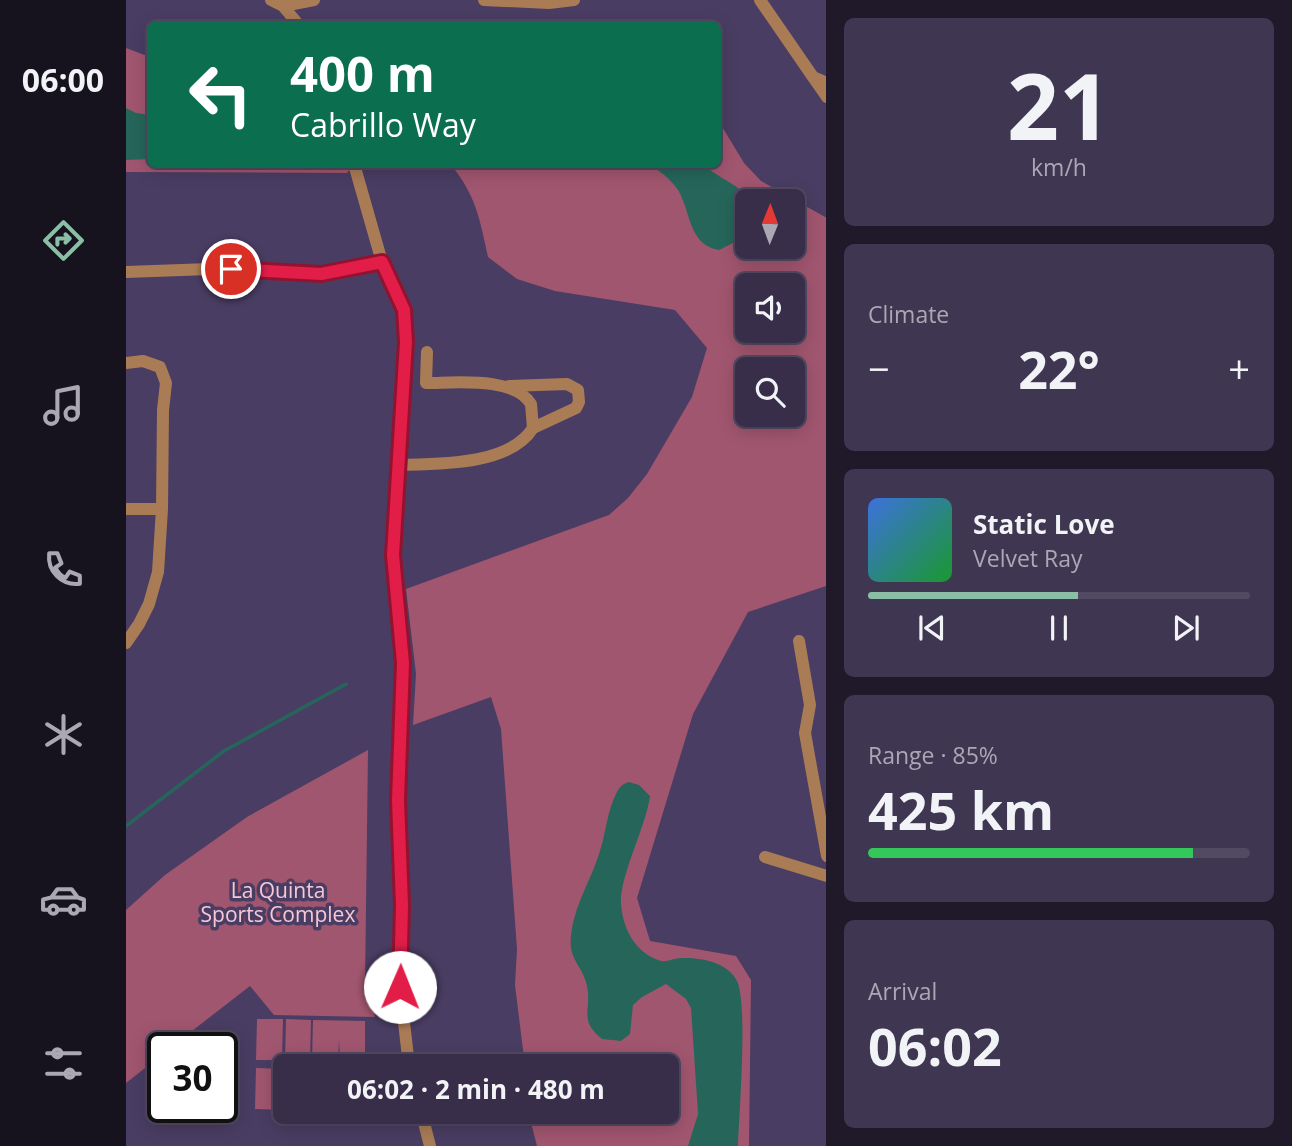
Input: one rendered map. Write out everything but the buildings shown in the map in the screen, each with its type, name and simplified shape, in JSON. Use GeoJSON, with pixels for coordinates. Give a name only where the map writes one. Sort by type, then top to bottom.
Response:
{"type":"FeatureCollection","features":[{"type":"Feature","properties":{"kind":"street"},"geometry":{"type":"LineString","coordinates":[[277,3],[314,0]]}},
{"type":"Feature","properties":{"kind":"street"},"geometry":{"type":"LineString","coordinates":[[484,0],[549,3],[574,0]]}},
{"type":"Feature","properties":{"kind":"street"},"geometry":{"type":"LineString","coordinates":[[760,0],[826,96]]}},
{"type":"Feature","properties":{"kind":"street"},"geometry":{"type":"LineString","coordinates":[[277,3],[295,21]]}},
{"type":"Feature","properties":{"kind":"street"},"geometry":{"type":"LineString","coordinates":[[813,77],[826,83]]}},
{"type":"Feature","properties":{"kind":"street"},"geometry":{"type":"LineString","coordinates":[[355,168],[382,262],[404,310],[406,355],[393,555],[403,663],[398,800],[402,905],[400,987],[408,1054]]}},
{"type":"Feature","properties":{"kind":"street"},"geometry":{"type":"LineString","coordinates":[[126,272],[209,269],[321,274],[382,262]]}},
{"type":"Feature","properties":{"kind":"street"},"geometry":{"type":"LineString","coordinates":[[427,352],[426,383],[486,383],[519,392],[527,398],[534,412],[533,428]]}},
{"type":"Feature","properties":{"kind":"street"},"geometry":{"type":"LineString","coordinates":[[126,363],[149,363],[160,367],[166,383],[160,552],[153,590],[139,624],[126,643]]}},
{"type":"Feature","properties":{"kind":"street"},"geometry":{"type":"LineString","coordinates":[[398,465],[451,464],[483,458],[520,443],[533,428],[576,408],[579,402],[578,390],[567,384],[502,387]]}},
{"type":"Feature","properties":{"kind":"street"},"geometry":{"type":"LineString","coordinates":[[126,509],[162,509]]}},
{"type":"Feature","properties":{"kind":"street"},"geometry":{"type":"LineString","coordinates":[[799,641],[810,705],[805,733],[826,850]]}},
{"type":"Feature","properties":{"kind":"street"},"geometry":{"type":"LineString","coordinates":[[765,857],[826,876]]}},
{"type":"Feature","properties":{"kind":"street"},"geometry":{"type":"LineString","coordinates":[[424,1124],[430,1146]]}},
{"type":"Feature","properties":{"kind":"green space"},"geometry":{"type":"Polygon","coordinates":[[[126,48],[147,56],[147,168],[351,168],[347,173],[126,172],[126,48]]]}},
{"type":"Feature","properties":{"kind":"green space"},"geometry":{"type":"Polygon","coordinates":[[[721,125],[744,163],[761,181],[775,189],[735,189],[735,259],[805,259],[805,206],[826,217],[826,586],[748,612],[693,714],[637,898],[650,941],[736,956],[751,980],[749,1146],[537,1146],[531,1124],[679,1124],[679,1054],[524,1054],[515,985],[517,949],[501,729],[491,697],[413,725],[416,674],[406,589],[609,515],[628,498],[647,474],[692,397],[707,348],[675,310],[555,291],[517,279],[488,257],[479,220],[466,187],[453,168],[721,168],[721,125]]]}},
{"type":"Feature","properties":{"kind":"green space","name":"La Quinta Sports Complex"},"geometry":{"type":"Polygon","coordinates":[[[368,750],[365,985],[375,1017],[274,1015],[250,986],[191,1032],[147,1032],[147,1067],[126,1083],[126,910],[165,875],[247,817],[368,750]]]}},
{"type":"Feature","properties":{"kind":"green space"},"geometry":{"type":"Polygon","coordinates":[[[257,1019],[283,1019],[282,1054],[273,1054],[273,1060],[256,1060],[257,1019]]]}},
{"type":"Feature","properties":{"kind":"green space"},"geometry":{"type":"Polygon","coordinates":[[[286,1019],[311,1020],[310,1054],[285,1054],[286,1019]]]}},
{"type":"Feature","properties":{"kind":"green space"},"geometry":{"type":"Polygon","coordinates":[[[313,1020],[365,1021],[365,1054],[340,1054],[339,1039],[338,1054],[312,1054],[313,1020]]]}},
{"type":"Feature","properties":{"kind":"green space"},"geometry":{"type":"Polygon","coordinates":[[[256,1068],[273,1069],[273,1110],[255,1109],[256,1068]]]}},
{"type":"Feature","properties":{"kind":"shaded area"},"geometry":{"type":"Polygon","coordinates":[[[126,108],[147,115],[147,159],[126,160],[126,108]]]}},
{"type":"Feature","properties":{"kind":"shaded area"},"geometry":{"type":"Polygon","coordinates":[[[654,168],[709,168],[738,189],[735,189],[735,242],[719,250],[701,241],[672,182],[654,168]]]}},
{"type":"Feature","properties":{"kind":"shaded area"},"geometry":{"type":"Polygon","coordinates":[[[629,782],[639,785],[650,796],[622,893],[622,913],[632,939],[644,952],[661,961],[681,958],[705,960],[727,969],[737,981],[742,1012],[738,1146],[688,1146],[698,1114],[691,1008],[686,999],[666,984],[642,997],[633,1005],[630,1034],[621,1041],[602,1039],[588,1020],[587,986],[572,951],[571,936],[579,904],[599,854],[614,799],[623,784],[629,782]]]}},
{"type":"Feature","properties":{"kind":"waterway"},"geometry":{"type":"LineString","coordinates":[[126,826],[224,751],[346,684]]}},
{"type":"Feature","properties":{"kind":"route"},"geometry":{"type":"LineString","coordinates":[[231,269],[321,274],[382,262],[404,310],[405,382],[393,555],[403,663],[398,800],[402,905],[400,987]]}}]}
